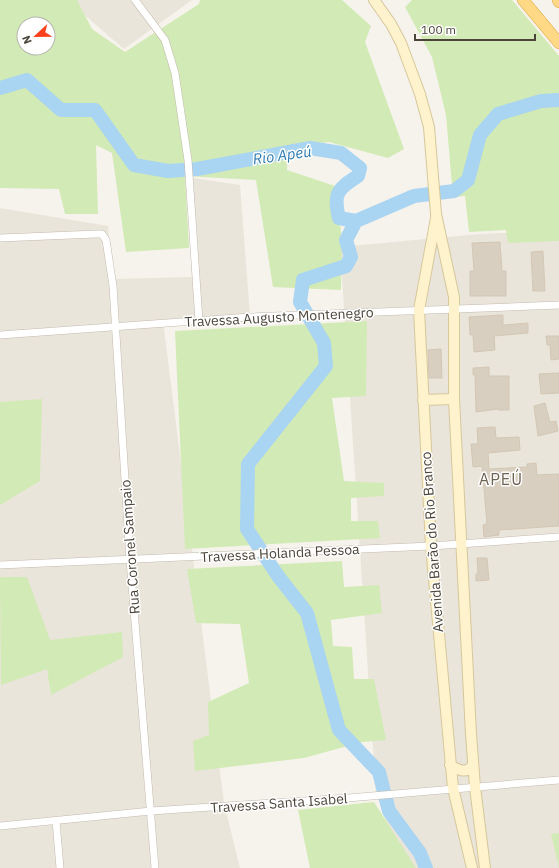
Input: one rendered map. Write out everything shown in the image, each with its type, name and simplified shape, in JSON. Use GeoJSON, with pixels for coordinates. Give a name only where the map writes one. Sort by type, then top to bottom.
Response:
{"type":"FeatureCollection","features":[{"type":"Feature","properties":{"kind":"highway"},"geometry":{"type":"LineString","coordinates":[[523,0],[559,43]]}},
{"type":"Feature","properties":{"kind":"main road","name":"Avenida Barão do Rio Branco"},"geometry":{"type":"LineString","coordinates":[[374,0],[391,24],[401,42],[420,94],[429,127],[436,210],[450,271],[455,309],[454,399],[475,787],[485,868]]}},
{"type":"Feature","properties":{"kind":"main road","name":"Avenida Barão do Rio Branco"},"geometry":{"type":"LineString","coordinates":[[436,210],[419,310],[431,546],[450,765],[453,788],[472,868]]}},
{"type":"Feature","properties":{"kind":"main road"},"geometry":{"type":"LineString","coordinates":[[424,400],[454,399]]}},
{"type":"Feature","properties":{"kind":"main road"},"geometry":{"type":"LineString","coordinates":[[450,765],[465,771],[470,769],[474,764]]}},
{"type":"Feature","properties":{"kind":"street"},"geometry":{"type":"LineString","coordinates":[[135,0],[160,32],[170,51],[180,99],[188,160],[199,321]]}},
{"type":"Feature","properties":{"kind":"street","name":"Rua Coronel Sampaio"},"geometry":{"type":"LineString","coordinates":[[0,238],[102,234],[106,240],[113,286],[130,560],[155,868]]}},
{"type":"Feature","properties":{"kind":"street","name":"Travessa Augusto Montenegro"},"geometry":{"type":"LineString","coordinates":[[0,335],[293,315],[559,305]]}},
{"type":"Feature","properties":{"kind":"street","name":"Travessa Holanda Pessoa"},"geometry":{"type":"LineString","coordinates":[[0,565],[431,546],[559,537]]}},
{"type":"Feature","properties":{"kind":"street","name":"Travessa Santa Isabel"},"geometry":{"type":"LineString","coordinates":[[0,826],[151,812],[391,795],[453,788],[559,780]]}},
{"type":"Feature","properties":{"kind":"street"},"geometry":{"type":"LineString","coordinates":[[56,821],[60,868]]}},
{"type":"Feature","properties":{"kind":"shaded area"},"geometry":{"type":"Polygon","coordinates":[[[67,0],[192,0],[124,49],[67,0]]]}},
{"type":"Feature","properties":{"kind":"shaded area"},"geometry":{"type":"Polygon","coordinates":[[[187,177],[240,185],[250,315],[163,321],[224,803],[240,868],[0,868],[0,208],[108,226],[113,279],[192,277],[187,177]]]}},
{"type":"Feature","properties":{"kind":"shaded area"},"geometry":{"type":"Polygon","coordinates":[[[559,231],[559,868],[402,868],[376,793],[340,247],[479,234],[559,231]]]}},
{"type":"Feature","properties":{"kind":"green space"},"geometry":{"type":"Polygon","coordinates":[[[0,0],[77,0],[92,29],[125,52],[199,4],[200,0],[342,0],[371,26],[365,42],[404,149],[388,158],[329,142],[288,147],[287,170],[335,186],[342,239],[341,290],[273,287],[256,180],[185,176],[189,248],[126,252],[112,153],[96,145],[98,214],[65,214],[59,189],[0,188],[0,0]]]}},
{"type":"Feature","properties":{"kind":"green space"},"geometry":{"type":"Polygon","coordinates":[[[412,0],[512,0],[559,56],[559,241],[508,243],[506,230],[469,232],[465,196],[453,197],[446,115],[432,57],[405,7],[412,0]]]}},
{"type":"Feature","properties":{"kind":"green space"},"geometry":{"type":"Polygon","coordinates":[[[367,321],[366,396],[332,398],[344,481],[384,483],[384,496],[351,498],[351,521],[378,521],[380,538],[185,549],[175,331],[367,321]]]}},
{"type":"Feature","properties":{"kind":"green space"},"geometry":{"type":"Polygon","coordinates":[[[42,399],[40,481],[0,505],[0,402],[42,399]]]}},
{"type":"Feature","properties":{"kind":"green space"},"geometry":{"type":"Polygon","coordinates":[[[342,561],[344,587],[379,585],[382,613],[331,620],[333,646],[352,647],[354,679],[374,679],[386,740],[362,742],[304,758],[195,771],[193,741],[209,735],[208,702],[249,683],[240,624],[196,623],[187,569],[342,561]]]}},
{"type":"Feature","properties":{"kind":"green space"},"geometry":{"type":"Polygon","coordinates":[[[27,577],[50,640],[122,632],[123,657],[51,695],[47,669],[1,685],[0,578],[27,577]]]}},
{"type":"Feature","properties":{"kind":"green space"},"geometry":{"type":"Polygon","coordinates":[[[374,802],[416,868],[310,868],[298,810],[374,802]]]}},
{"type":"Feature","properties":{"kind":"green space"},"geometry":{"type":"Polygon","coordinates":[[[559,833],[559,868],[551,834],[559,833]]]}},
{"type":"Feature","properties":{"kind":"building"},"geometry":{"type":"Polygon","coordinates":[[[500,242],[502,271],[506,271],[506,296],[470,296],[470,271],[474,271],[472,243],[500,242]]]}},
{"type":"Feature","properties":{"kind":"building"},"geometry":{"type":"Polygon","coordinates":[[[543,251],[545,291],[533,291],[531,252],[543,251]]]}},
{"type":"Feature","properties":{"kind":"building"},"geometry":{"type":"Polygon","coordinates":[[[503,315],[503,325],[528,323],[528,333],[494,336],[495,350],[474,352],[473,335],[470,335],[469,317],[503,315]]]}},
{"type":"Feature","properties":{"kind":"building"},"geometry":{"type":"Polygon","coordinates":[[[546,336],[559,336],[559,359],[551,360],[550,345],[547,345],[546,336]]]}},
{"type":"Feature","properties":{"kind":"building"},"geometry":{"type":"Polygon","coordinates":[[[441,349],[442,378],[429,378],[428,350],[441,349]]]}},
{"type":"Feature","properties":{"kind":"building"},"geometry":{"type":"Polygon","coordinates":[[[489,367],[489,376],[509,376],[509,410],[498,409],[476,412],[475,375],[473,375],[473,368],[489,367]]]}},
{"type":"Feature","properties":{"kind":"building"},"geometry":{"type":"Polygon","coordinates":[[[559,373],[559,393],[541,394],[539,374],[559,373]]]}},
{"type":"Feature","properties":{"kind":"building"},"geometry":{"type":"Polygon","coordinates":[[[545,403],[550,422],[556,421],[558,431],[538,436],[534,406],[545,403]]]}},
{"type":"Feature","properties":{"kind":"building"},"geometry":{"type":"Polygon","coordinates":[[[495,427],[496,438],[519,437],[520,450],[488,453],[489,469],[527,467],[527,464],[536,463],[537,475],[559,474],[559,526],[499,530],[499,535],[484,537],[483,525],[487,524],[482,466],[473,467],[471,444],[478,444],[477,428],[495,427]]]}},
{"type":"Feature","properties":{"kind":"building"},"geometry":{"type":"Polygon","coordinates":[[[477,558],[487,558],[489,580],[476,581],[476,574],[478,573],[477,558]]]}},
{"type":"Feature","properties":{"kind":"waterway","name":"Rio Apeú"},"geometry":{"type":"LineString","coordinates":[[0,88],[27,80],[61,110],[95,110],[134,165],[168,171],[197,169],[310,148],[341,153],[360,168],[358,176],[345,185],[338,193],[336,203],[337,210],[339,218],[356,221],[414,196],[454,191],[468,180],[480,135],[498,114],[541,101],[559,100]]}},
{"type":"Feature","properties":{"kind":"waterway"},"geometry":{"type":"LineString","coordinates":[[356,221],[346,240],[351,257],[346,266],[303,280],[300,302],[324,343],[326,366],[248,464],[247,529],[278,576],[307,613],[339,730],[379,772],[389,811],[420,853],[426,868]]}},
{"type":"Feature","properties":{"kind":"district","name":"APEÚ"},"geometry":{"type":"Point","coordinates":[501,479]}}]}
